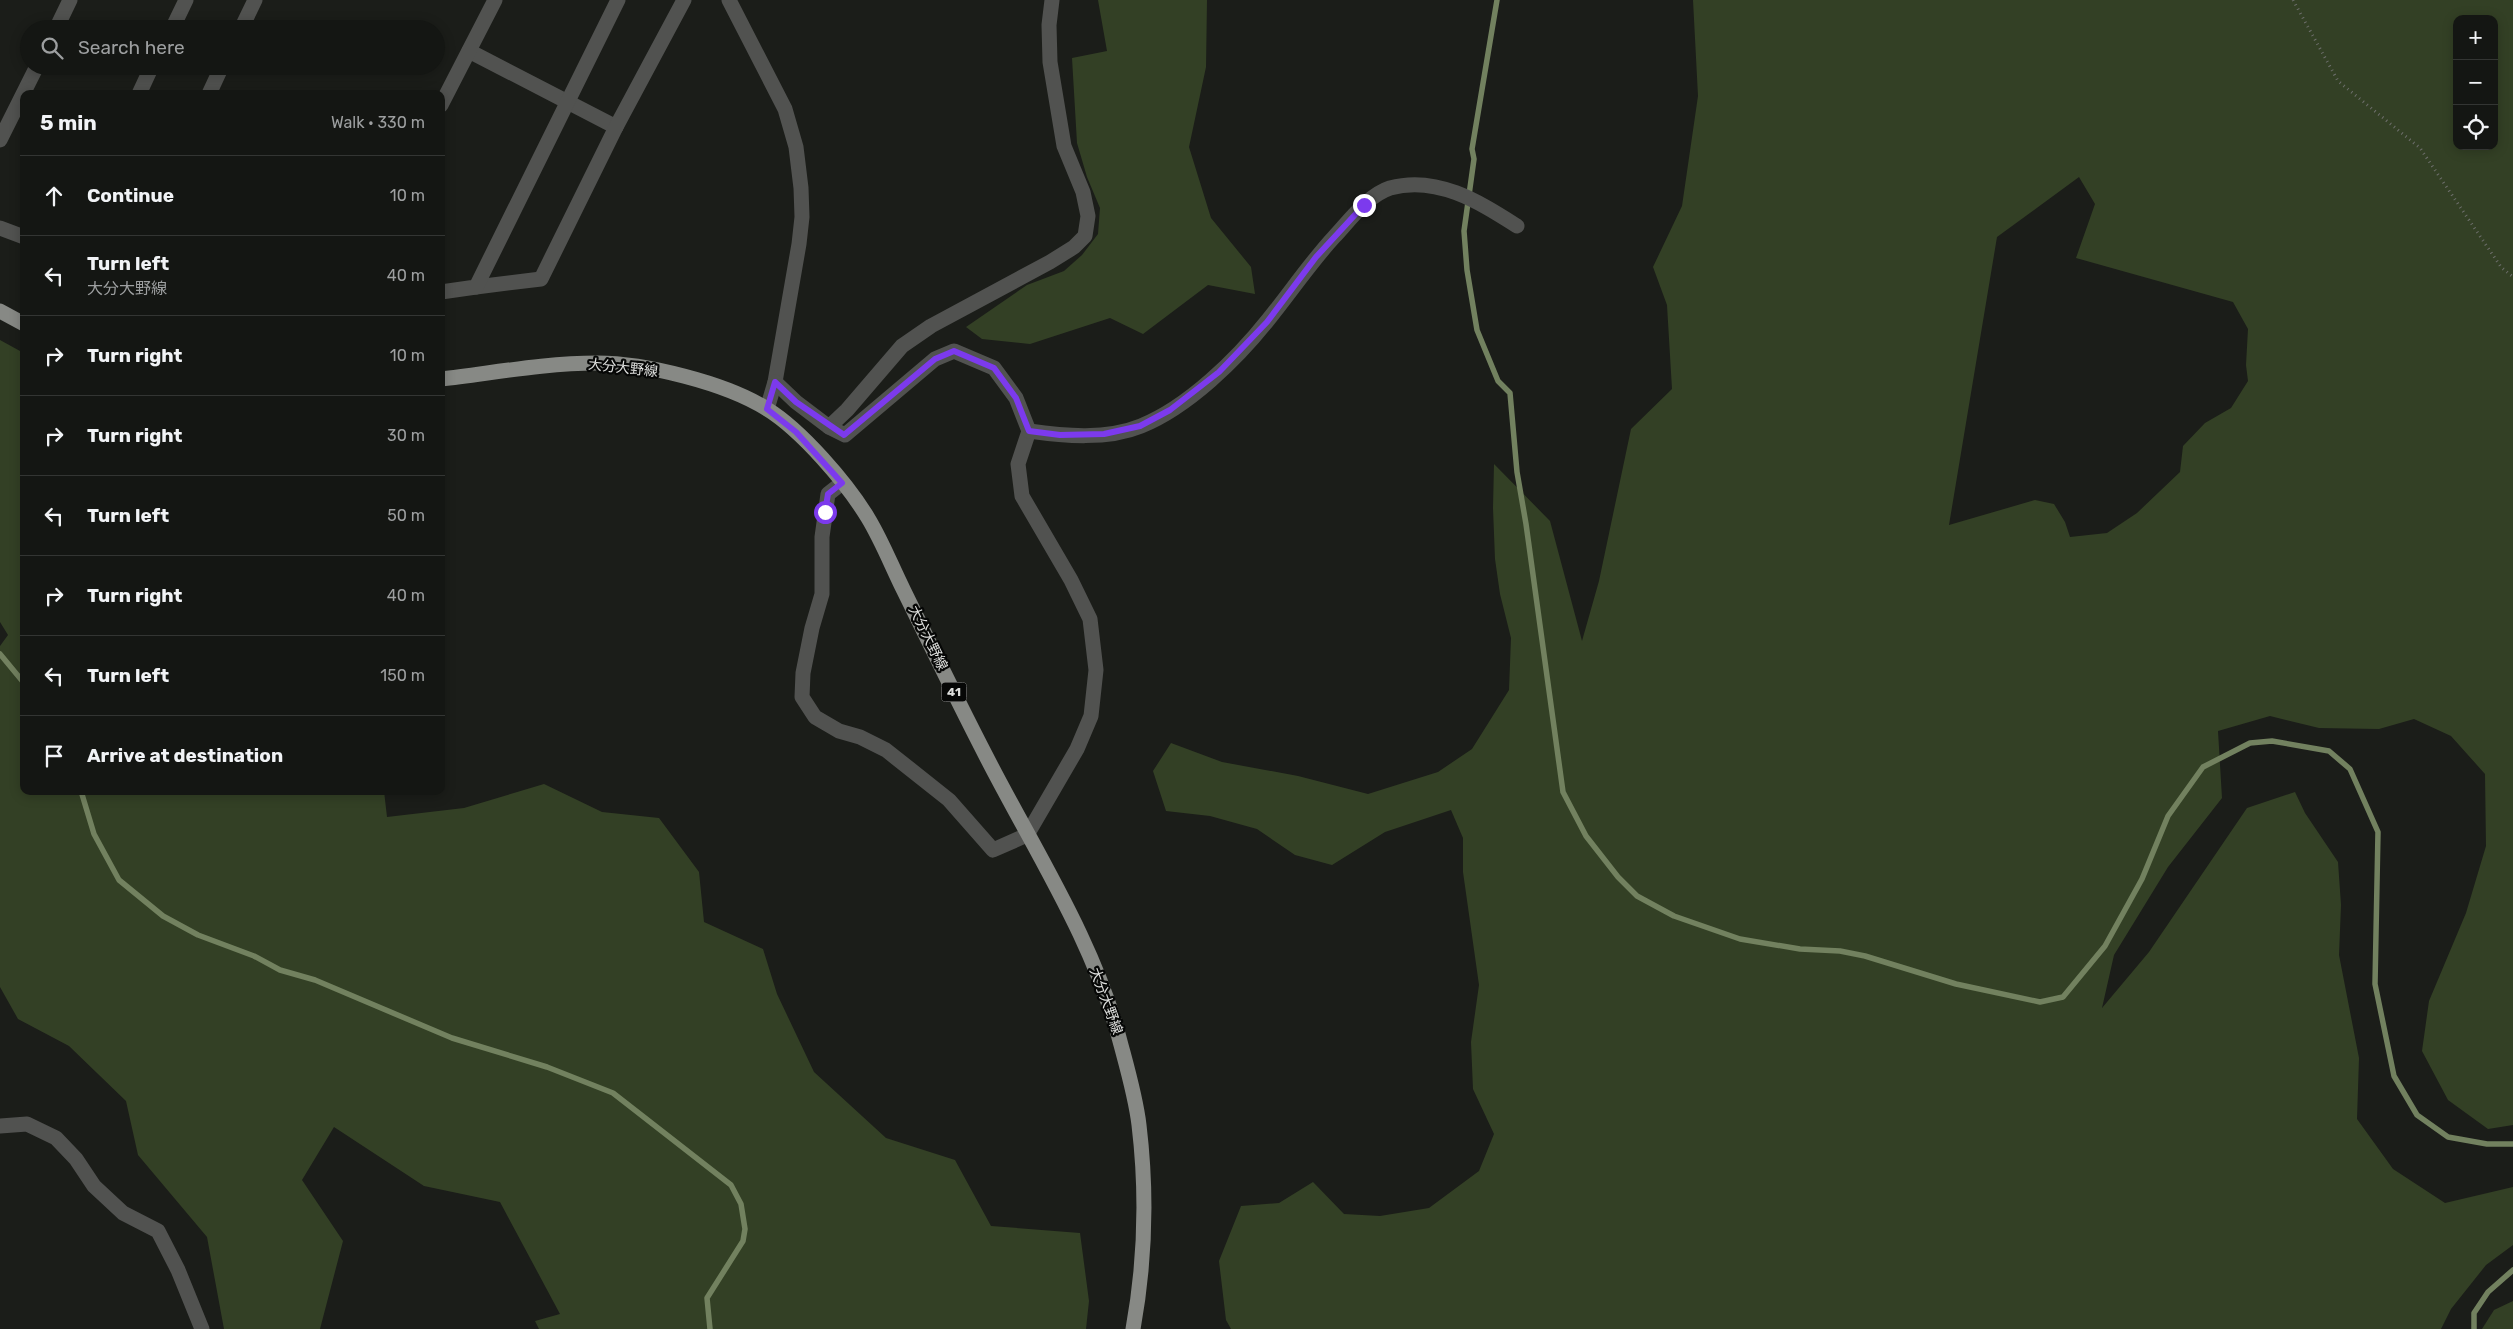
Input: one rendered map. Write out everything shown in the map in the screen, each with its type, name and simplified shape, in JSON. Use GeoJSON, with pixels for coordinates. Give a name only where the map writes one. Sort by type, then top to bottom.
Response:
{"type":"FeatureCollection","features":[{"type":"Feature","properties":{"kind":"main road"},"geometry":{"type":"LineString","coordinates":[[0,311],[20,321]]}},
{"type":"Feature","properties":{"kind":"main road","name":"大分大野線"},"geometry":{"type":"LineString","coordinates":[[445,378],[550,365],[601,363],[653,370],[714,384],[767,409],[796,432],[842,483],[868,517],[1027,835],[1057,888],[1104,988],[1121,1043],[1139,1123],[1143,1226],[1139,1294],[1133,1329]]}},
{"type":"Feature","properties":{"kind":"street"},"geometry":{"type":"LineString","coordinates":[[60,20],[70,0]]}},
{"type":"Feature","properties":{"kind":"street"},"geometry":{"type":"LineString","coordinates":[[176,20],[186,0]]}},
{"type":"Feature","properties":{"kind":"street"},"geometry":{"type":"LineString","coordinates":[[245,20],[255,0]]}},
{"type":"Feature","properties":{"kind":"street"},"geometry":{"type":"LineString","coordinates":[[445,96],[495,0]]}},
{"type":"Feature","properties":{"kind":"street"},"geometry":{"type":"LineString","coordinates":[[476,287],[618,0]]}},
{"type":"Feature","properties":{"kind":"street"},"geometry":{"type":"LineString","coordinates":[[445,291],[541,279],[616,127],[684,0]]}},
{"type":"Feature","properties":{"kind":"street"},"geometry":{"type":"LineString","coordinates":[[729,0],[786,109],[796,147],[801,188],[802,217],[799,244],[775,382],[767,409]]}},
{"type":"Feature","properties":{"kind":"street"},"geometry":{"type":"LineString","coordinates":[[829,427],[847,410],[902,346],[931,326],[1074,248],[1084,236],[1088,216],[1083,192],[1064,146],[1050,62],[1049,25],[1052,0]]}},
{"type":"Feature","properties":{"kind":"street"},"geometry":{"type":"LineString","coordinates":[[469,51],[616,127]]}},
{"type":"Feature","properties":{"kind":"street"},"geometry":{"type":"LineString","coordinates":[[25,90],[32,75]]}},
{"type":"Feature","properties":{"kind":"street"},"geometry":{"type":"LineString","coordinates":[[141,90],[148,75]]}},
{"type":"Feature","properties":{"kind":"street"},"geometry":{"type":"LineString","coordinates":[[215,90],[219,75]]}},
{"type":"Feature","properties":{"kind":"street"},"geometry":{"type":"LineString","coordinates":[[0,140],[20,100]]}},
{"type":"Feature","properties":{"kind":"street"},"geometry":{"type":"LineString","coordinates":[[1029,431],[1060,435],[1104,434],[1140,426],[1170,410],[1219,372],[1267,322],[1316,257],[1364,205],[1389,188],[1412,185],[1449,190],[1477,201],[1517,226]]}},
{"type":"Feature","properties":{"kind":"street"},"geometry":{"type":"LineString","coordinates":[[0,228],[20,236]]}},
{"type":"Feature","properties":{"kind":"street"},"geometry":{"type":"LineString","coordinates":[[775,382],[796,402],[829,427],[844,435],[935,359],[954,351],[994,368],[1016,398],[1029,431],[1018,464],[1022,496],[1071,580],[1090,619],[1096,670],[1091,716],[1077,749],[1027,835],[994,850],[949,800],[886,750],[860,737],[840,731],[814,717],[802,697],[803,673],[812,628],[822,594],[822,538],[828,494],[842,483]]}},
{"type":"Feature","properties":{"kind":"street"},"geometry":{"type":"LineString","coordinates":[[0,1126],[27,1124],[56,1138],[76,1159],[94,1186],[123,1213],[158,1231],[178,1270],[202,1329]]}},
{"type":"Feature","properties":{"kind":"path"},"geometry":{"type":"LineString","coordinates":[[2293,0],[2338,81],[2420,148],[2501,267],[2513,277]]}},
{"type":"Feature","properties":{"kind":"green space"},"geometry":{"type":"Polygon","coordinates":[[[1098,0],[1207,0],[1206,67],[1189,147],[1211,218],[1251,267],[1255,294],[1208,285],[1143,334],[1110,318],[1030,344],[982,339],[966,327],[1027,285],[1064,271],[1082,255],[1098,234],[1100,208],[1087,177],[1077,143],[1072,58],[1107,51],[1098,0]]]}},
{"type":"Feature","properties":{"kind":"green space"},"geometry":{"type":"Polygon","coordinates":[[[1693,0],[2513,0],[2513,1125],[2488,1129],[2448,1100],[2422,1051],[2429,1001],[2466,913],[2486,846],[2485,774],[2451,736],[2414,719],[2379,729],[2319,728],[2270,716],[2218,731],[2222,798],[2168,867],[2114,955],[2102,1008],[2149,952],[2247,808],[2295,792],[2305,813],[2338,862],[2341,905],[2339,955],[2359,1058],[2357,1119],[2393,1169],[2445,1203],[2513,1187],[2513,1245],[2486,1265],[2451,1309],[2441,1329],[1231,1329],[1226,1320],[1219,1261],[1241,1206],[1279,1203],[1313,1182],[1344,1214],[1380,1216],[1429,1208],[1479,1171],[1494,1134],[1473,1089],[1471,1042],[1479,985],[1463,872],[1463,838],[1451,810],[1385,832],[1332,865],[1295,855],[1257,829],[1210,816],[1166,811],[1153,771],[1171,743],[1222,762],[1298,776],[1368,794],[1438,772],[1472,749],[1509,690],[1511,638],[1500,594],[1495,559],[1494,464],[1550,521],[1582,641],[1599,581],[1631,429],[1672,389],[1667,305],[1653,267],[1682,206],[1698,96],[1693,0]],[[2079,177],[1997,237],[1949,525],[2035,500],[2054,504],[2065,522],[2070,537],[2107,533],[2137,513],[2180,472],[2183,446],[2205,423],[2231,408],[2248,381],[2246,365],[2248,329],[2233,302],[2076,258],[2095,204],[2079,177]]]}},
{"type":"Feature","properties":{"kind":"green space"},"geometry":{"type":"Polygon","coordinates":[[[0,340],[20,351],[20,795],[384,795],[387,817],[464,808],[544,784],[602,812],[659,818],[699,872],[704,922],[763,949],[777,994],[814,1072],[886,1138],[955,1160],[991,1226],[1080,1233],[1089,1301],[1086,1329],[539,1329],[535,1321],[560,1314],[500,1202],[424,1186],[334,1127],[302,1180],[343,1241],[320,1329],[224,1329],[207,1237],[138,1155],[126,1101],[69,1046],[18,1019],[0,987],[0,646],[8,635],[0,622],[0,340]]]}},
{"type":"Feature","properties":{"kind":"green space"},"geometry":{"type":"Polygon","coordinates":[[[2513,1301],[2513,1329],[2482,1329],[2494,1310],[2513,1301]]]}},
{"type":"Feature","properties":{"kind":"waterway"},"geometry":{"type":"LineString","coordinates":[[1497,0],[1472,149],[1474,159],[1464,231],[1467,270],[1477,330],[1498,381],[1510,393],[1517,472],[1526,524],[1563,792],[1586,836],[1618,877],[1637,896],[1674,916],[1740,939],[1800,949],[1840,951],[1865,956],[1956,984],[2040,1002],[2063,997],[2105,946],[2142,879],[2168,816],[2203,767],[2250,743],[2272,741],[2329,751],[2350,769],[2378,832],[2375,984],[2394,1076],[2417,1115],[2448,1137],[2487,1144],[2513,1144]]}},
{"type":"Feature","properties":{"kind":"waterway"},"geometry":{"type":"LineString","coordinates":[[0,654],[20,678]]}},
{"type":"Feature","properties":{"kind":"waterway"},"geometry":{"type":"LineString","coordinates":[[82,795],[94,834],[119,880],[163,916],[198,935],[254,956],[280,970],[315,980],[452,1038],[547,1067],[613,1093],[731,1185],[741,1204],[745,1229],[743,1241],[707,1298],[710,1329]]}},
{"type":"Feature","properties":{"kind":"waterway"},"geometry":{"type":"LineString","coordinates":[[2474,1329],[2474,1313],[2488,1292],[2513,1270]]}},
{"type":"Feature","properties":{"kind":"route"},"geometry":{"type":"LineString","coordinates":[[825,512],[828,494],[842,483],[833,470],[796,432],[767,409],[775,382],[796,402],[829,427],[844,435],[935,359],[954,351],[972,357],[994,368],[1016,398],[1029,431],[1060,435],[1104,434],[1140,426],[1170,410],[1219,372],[1267,322],[1316,257],[1364,205]]}}]}
